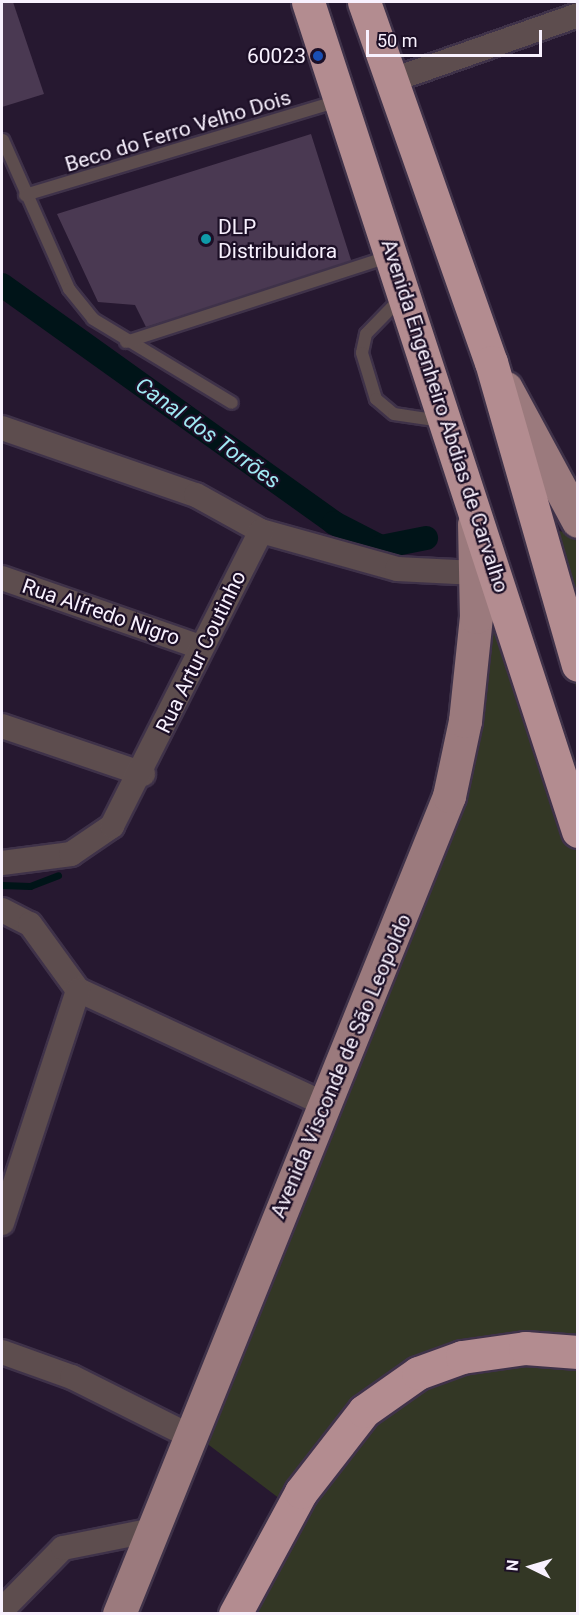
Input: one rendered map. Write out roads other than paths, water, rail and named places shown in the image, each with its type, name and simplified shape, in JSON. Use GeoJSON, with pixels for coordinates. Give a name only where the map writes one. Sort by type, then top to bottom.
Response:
{"type":"FeatureCollection","features":[{"type":"Feature","properties":{"kind":"highway","name":"Avenida Engenheiro Abdias de Carvalho"},"geometry":{"type":"LineString","coordinates":[[308,2],[406,293],[578,831]]}},
{"type":"Feature","properties":{"kind":"highway"},"geometry":{"type":"LineString","coordinates":[[364,2],[390,81],[492,362],[533,524],[578,664]]}},
{"type":"Feature","properties":{"kind":"highway"},"geometry":{"type":"LineString","coordinates":[[235,1614],[327,1453],[364,1411],[418,1373],[454,1359],[525,1348],[578,1352]]}},
{"type":"Feature","properties":{"kind":"main road"},"geometry":{"type":"LineString","coordinates":[[492,362],[578,521]]}},
{"type":"Feature","properties":{"kind":"main road","name":"Avenida Visconde de São Leopoldo"},"geometry":{"type":"LineString","coordinates":[[119,1614],[323,1102],[423,873],[449,796],[465,721],[476,573],[473,499]]}},
{"type":"Feature","properties":{"kind":"street"},"geometry":{"type":"LineString","coordinates":[[390,81],[578,15]]}},
{"type":"Feature","properties":{"kind":"street"},"geometry":{"type":"LineString","coordinates":[[2,428],[196,495],[261,531],[397,569],[476,573]]}},
{"type":"Feature","properties":{"kind":"street","name":"Rua Artur Coutinho"},"geometry":{"type":"LineString","coordinates":[[2,863],[50,860],[91,846],[112,826],[143,774],[200,647],[261,531]]}},
{"type":"Feature","properties":{"kind":"street","name":"Rua Alfredo Nigro"},"geometry":{"type":"LineString","coordinates":[[2,578],[200,647]]}},
{"type":"Feature","properties":{"kind":"street"},"geometry":{"type":"LineString","coordinates":[[2,726],[143,774]]}},
{"type":"Feature","properties":{"kind":"street"},"geometry":{"type":"LineString","coordinates":[[2,910],[30,924],[78,990],[323,1102]]}},
{"type":"Feature","properties":{"kind":"street"},"geometry":{"type":"LineString","coordinates":[[3,1211],[78,990]]}},
{"type":"Feature","properties":{"kind":"street"},"geometry":{"type":"LineString","coordinates":[[2,1352],[72,1377],[189,1435]]}},
{"type":"Feature","properties":{"kind":"street"},"geometry":{"type":"LineString","coordinates":[[2,1610],[63,1548],[153,1530]]}},
{"type":"Feature","properties":{"kind":"lane","name":"Beco do Ferro Velho Dois"},"geometry":{"type":"LineString","coordinates":[[25,195],[341,101]]}},
{"type":"Feature","properties":{"kind":"lane"},"geometry":{"type":"LineString","coordinates":[[3,140],[25,195],[69,289],[93,319],[126,342],[232,404]]}},
{"type":"Feature","properties":{"kind":"lane"},"geometry":{"type":"LineString","coordinates":[[126,342],[392,255]]}},
{"type":"Feature","properties":{"kind":"lane"},"geometry":{"type":"LineString","coordinates":[[406,293],[366,334],[362,353],[376,399],[394,414],[448,422]]}},
{"type":"Feature","properties":{"kind":"waterway","name":"Canal dos Torrões"},"geometry":{"type":"LineString","coordinates":[[2,285],[334,523],[381,547],[426,538]]}},
{"type":"Feature","properties":{"kind":"waterway"},"geometry":{"type":"LineString","coordinates":[[2,885],[30,886],[58,875]]}},
{"type":"Feature","properties":{"kind":"place","name":"60023"},"geometry":{"type":"Point","coordinates":[318,56]}},
{"type":"Feature","properties":{"kind":"place","name":"DLP Distribuidora"},"geometry":{"type":"Point","coordinates":[206,239]}}]}
